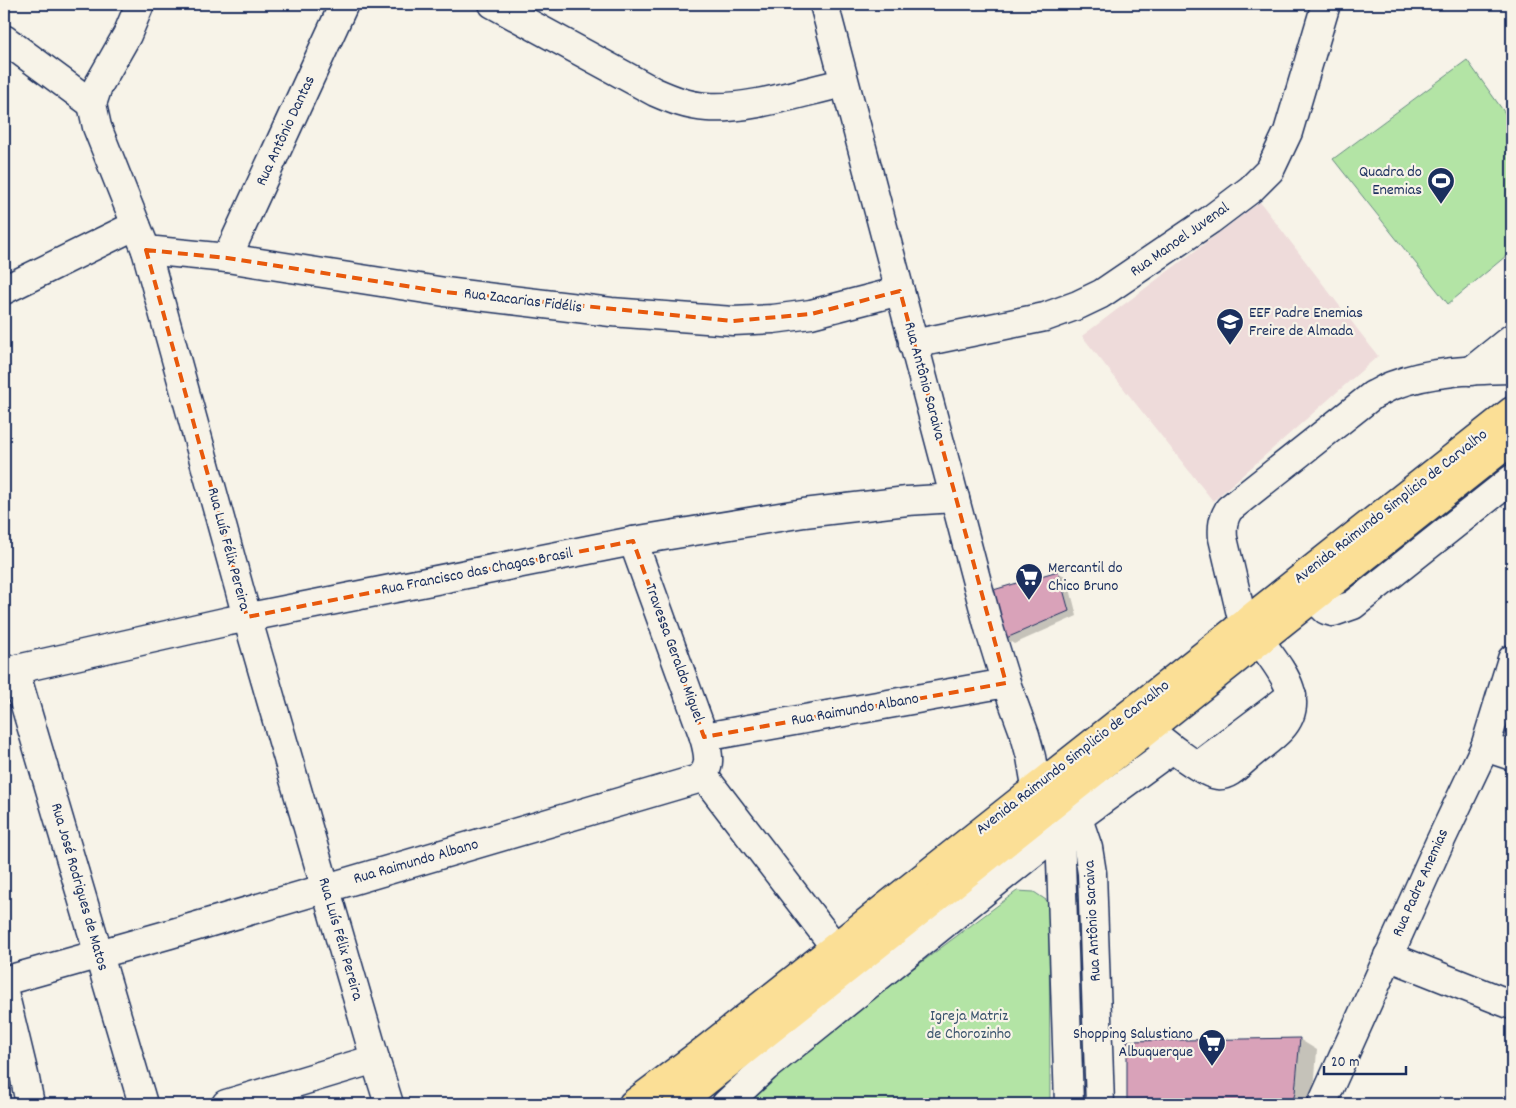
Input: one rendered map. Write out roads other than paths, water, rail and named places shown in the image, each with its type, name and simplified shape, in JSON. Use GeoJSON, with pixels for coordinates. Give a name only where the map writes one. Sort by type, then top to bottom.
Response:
{"type":"FeatureCollection","features":[{"type":"Feature","properties":{"kind":"main road","name":"Avenida Raimundo Simplicio de Carvalho"},"geometry":{"type":"LineString","coordinates":[[1305,590],[1512,411]]}},
{"type":"Feature","properties":{"kind":"main road","name":"Avenida Raimundo Simplicio de Carvalho"},"geometry":{"type":"LineString","coordinates":[[633,1104],[705,1050],[835,947],[1058,801],[1252,632],[1305,590],[1506,444]]}},
{"type":"Feature","properties":{"kind":"main road","name":"Avenida Raimundo Simplicio de Carvalho"},"geometry":{"type":"LineString","coordinates":[[677,1104],[1148,729],[1252,632]]}},
{"type":"Feature","properties":{"kind":"street"},"geometry":{"type":"LineString","coordinates":[[4,39],[92,104],[98,86],[127,35],[140,4]]}},
{"type":"Feature","properties":{"kind":"street","name":"Rua Antônio Dantas"},"geometry":{"type":"LineString","coordinates":[[227,258],[344,4]]}},
{"type":"Feature","properties":{"kind":"street"},"geometry":{"type":"LineString","coordinates":[[493,4],[677,102],[706,107],[737,107],[844,83]]}},
{"type":"Feature","properties":{"kind":"street","name":"Rua Antônio Saraiva"},"geometry":{"type":"LineString","coordinates":[[824,4],[989,628],[1006,683],[1032,757],[1088,848],[1092,873],[1100,1104]]}},
{"type":"Feature","properties":{"kind":"street","name":"Rua Manoel Juvenal"},"geometry":{"type":"LineString","coordinates":[[913,344],[1046,317],[1078,305],[1100,294],[1210,220],[1251,189],[1270,170],[1288,132],[1327,4]]}},
{"type":"Feature","properties":{"kind":"street","name":"Rua Luís Félix Pereira"},"geometry":{"type":"LineString","coordinates":[[92,104],[97,127],[146,250],[247,617],[374,1059],[389,1104]]}},
{"type":"Feature","properties":{"kind":"street"},"geometry":{"type":"LineString","coordinates":[[4,290],[136,225]]}},
{"type":"Feature","properties":{"kind":"street","name":"Rua Zacarias Fidélis"},"geometry":{"type":"LineString","coordinates":[[146,250],[227,258],[454,293],[611,312],[733,321],[772,320],[811,314],[900,291]]}},
{"type":"Feature","properties":{"kind":"street"},"geometry":{"type":"LineString","coordinates":[[1471,370],[1512,338]]}},
{"type":"Feature","properties":{"kind":"street"},"geometry":{"type":"LineString","coordinates":[[1148,729],[1172,749],[1198,766],[1214,775],[1220,775],[1231,771],[1281,728],[1288,718],[1292,695],[1285,676],[1252,632],[1223,538],[1222,527],[1230,509],[1373,395],[1393,385],[1417,378],[1471,370],[1512,369]]}},
{"type":"Feature","properties":{"kind":"street"},"geometry":{"type":"LineString","coordinates":[[1506,444],[1512,475]]}},
{"type":"Feature","properties":{"kind":"street"},"geometry":{"type":"LineString","coordinates":[[1305,590],[1326,610],[1333,612],[1353,605],[1512,479]]}},
{"type":"Feature","properties":{"kind":"street","name":"Rua Francisco das Chagas Brasil"},"geometry":{"type":"LineString","coordinates":[[9,671],[247,617],[633,541],[804,513],[907,501],[955,498]]}},
{"type":"Feature","properties":{"kind":"street","name":"Travessa Geraldo Miguel"},"geometry":{"type":"LineString","coordinates":[[633,541],[704,736],[707,750],[705,771]]}},
{"type":"Feature","properties":{"kind":"street","name":"Rua Padre Anemias"},"geometry":{"type":"LineString","coordinates":[[1322,1104],[1439,844],[1486,747],[1512,660]]}},
{"type":"Feature","properties":{"kind":"street","name":"Rua José Rodrigues de Matos"},"geometry":{"type":"LineString","coordinates":[[9,671],[99,954],[143,1104]]}},
{"type":"Feature","properties":{"kind":"street","name":"Rua Raimundo Albano"},"geometry":{"type":"LineString","coordinates":[[704,736],[1006,683]]}},
{"type":"Feature","properties":{"kind":"street"},"geometry":{"type":"LineString","coordinates":[[1486,747],[1512,756]]}},
{"type":"Feature","properties":{"kind":"street"},"geometry":{"type":"LineString","coordinates":[[726,1104],[1058,801],[1172,749]]}},
{"type":"Feature","properties":{"kind":"street"},"geometry":{"type":"LineString","coordinates":[[705,771],[835,947]]}},
{"type":"Feature","properties":{"kind":"street","name":"Rua Raimundo Albano"},"geometry":{"type":"LineString","coordinates":[[4,981],[691,782],[705,771]]}},
{"type":"Feature","properties":{"kind":"street","name":"Rua Antônio Saraiva"},"geometry":{"type":"LineString","coordinates":[[1058,801],[1069,1104]]}},
{"type":"Feature","properties":{"kind":"street"},"geometry":{"type":"LineString","coordinates":[[1388,956],[1512,1004]]}},
{"type":"Feature","properties":{"kind":"street"},"geometry":{"type":"LineString","coordinates":[[4,992],[30,1104]]}},
{"type":"Feature","properties":{"kind":"street"},"geometry":{"type":"LineString","coordinates":[[1068,1041],[1098,1044]]}},
{"type":"Feature","properties":{"kind":"street"},"geometry":{"type":"LineString","coordinates":[[705,1050],[714,1104]]}},
{"type":"Feature","properties":{"kind":"street"},"geometry":{"type":"LineString","coordinates":[[226,1104],[374,1059]]}},
{"type":"Feature","properties":{"kind":"street"},"geometry":{"type":"LineString","coordinates":[[710,1077],[766,1067]]}},
{"type":"Feature","properties":{"kind":"place","name":"Quadra do Enemias"},"geometry":{"type":"Point","coordinates":[1441,205]}},
{"type":"Feature","properties":{"kind":"place","name":"EEF Padre Enemias Freire de Almada"},"geometry":{"type":"Point","coordinates":[1230,346]}},
{"type":"Feature","properties":{"kind":"place","name":"Mercantil do Chico Bruno"},"geometry":{"type":"Point","coordinates":[1029,601]}},
{"type":"Feature","properties":{"kind":"place","name":"Shopping Salustiano Albuquerque"},"geometry":{"type":"Point","coordinates":[1212,1067]}},
{"type":"Feature","properties":{"kind":"park label","name":"Igreja Matriz de Chorozinho"},"geometry":{"type":"Point","coordinates":[969,1025]}}]}
